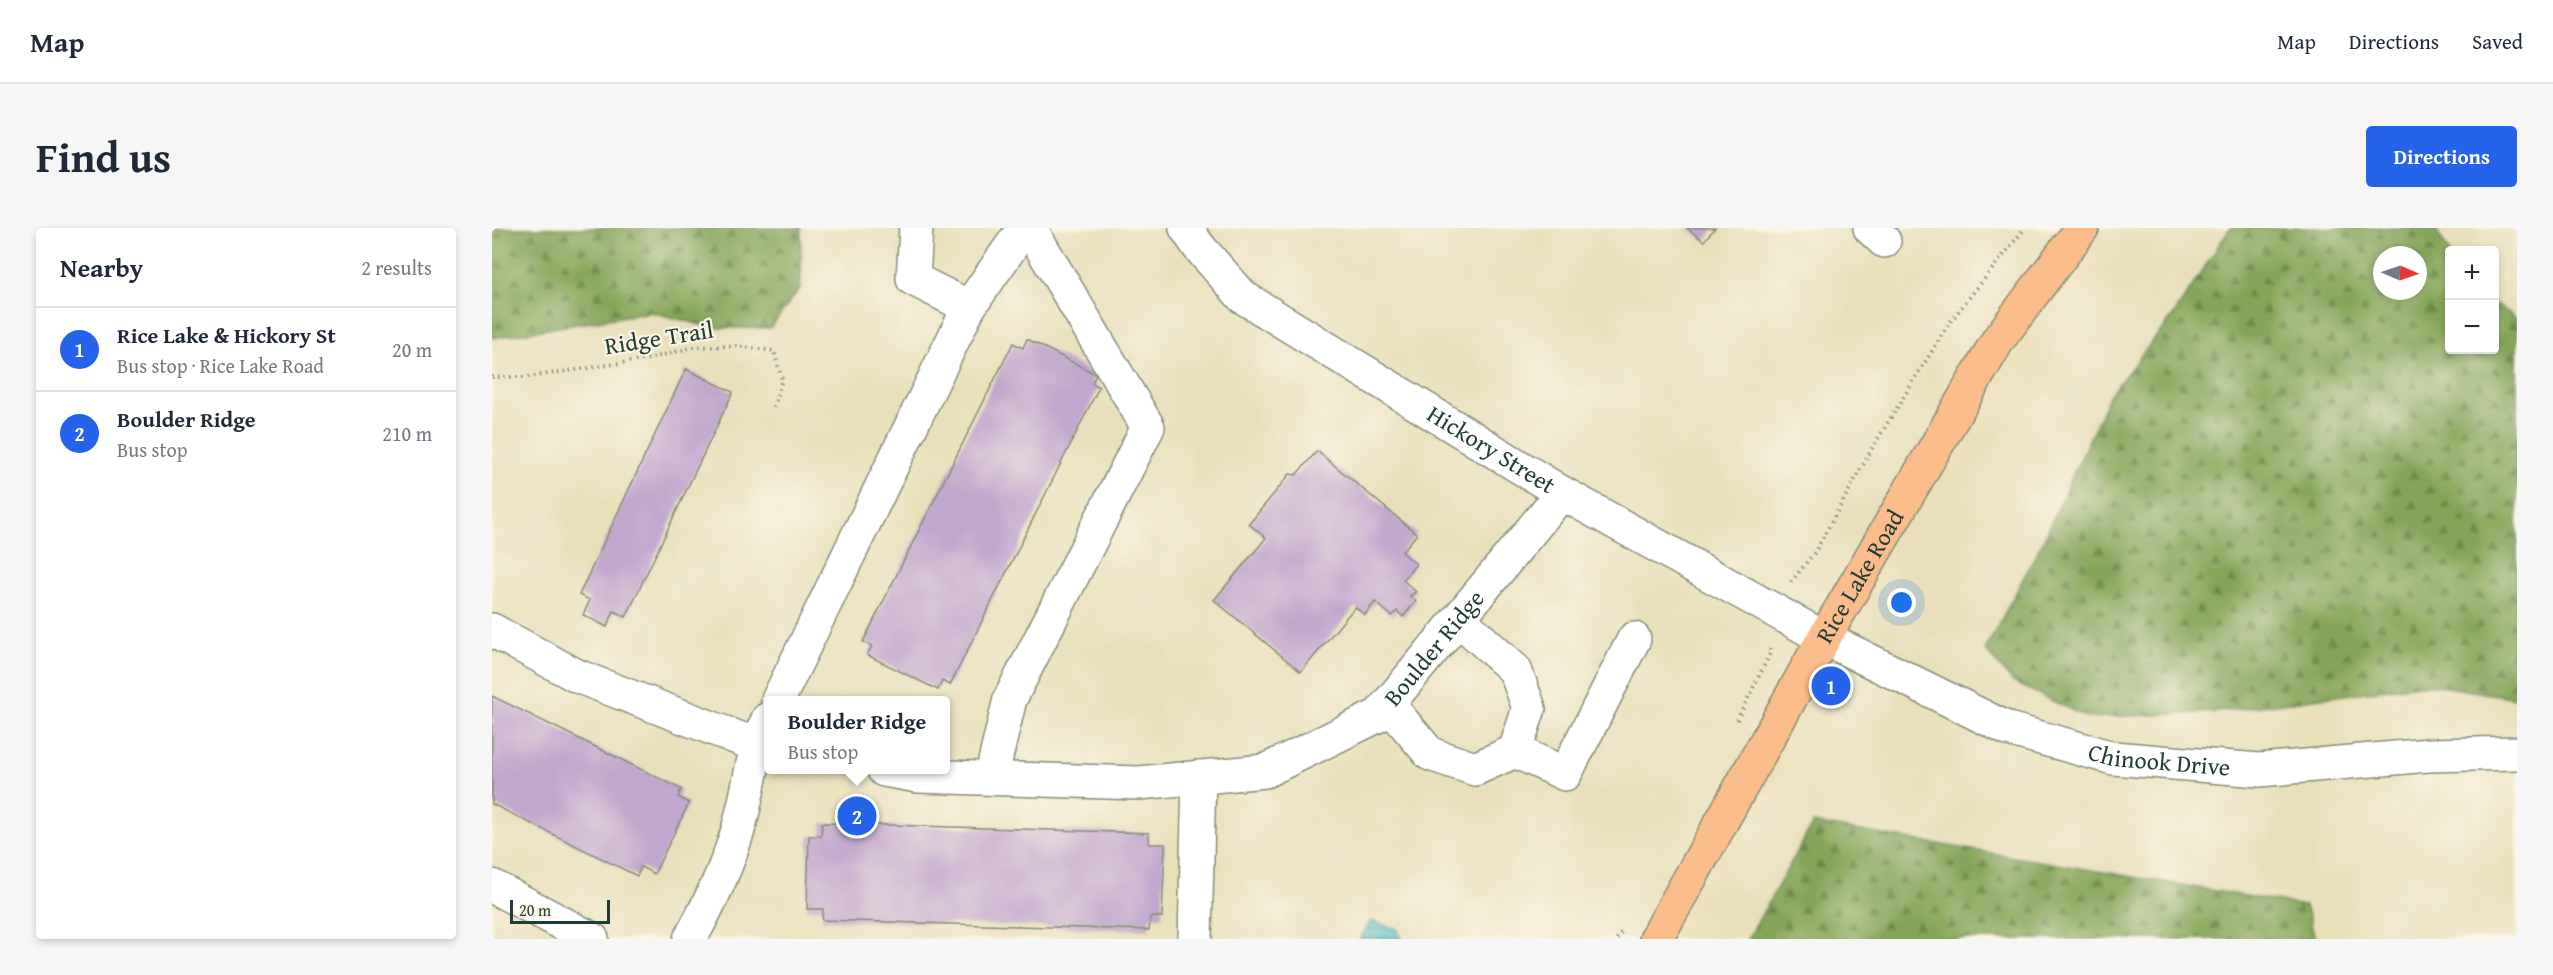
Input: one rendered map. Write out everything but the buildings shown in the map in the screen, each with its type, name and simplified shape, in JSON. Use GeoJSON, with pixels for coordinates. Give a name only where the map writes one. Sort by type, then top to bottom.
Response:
{"type":"FeatureCollection","features":[{"type":"Feature","properties":{"kind":"main road","name":"Rice Lake Road"},"geometry":{"type":"LineString","coordinates":[[1656,939],[1824,638],[1998,340],[2082,228]]}},
{"type":"Feature","properties":{"kind":"street"},"geometry":{"type":"LineString","coordinates":[[916,228],[913,279],[969,307]]}},
{"type":"Feature","properties":{"kind":"street"},"geometry":{"type":"LineString","coordinates":[[779,696],[969,307],[1024,228]]}},
{"type":"Feature","properties":{"kind":"street"},"geometry":{"type":"LineString","coordinates":[[991,778],[1010,699],[1148,426],[1029,228]]}},
{"type":"Feature","properties":{"kind":"street","name":"Hickory Street"},"geometry":{"type":"LineString","coordinates":[[1186,228],[1199,247],[1243,297],[1562,493],[1824,638]]}},
{"type":"Feature","properties":{"kind":"street","name":"Boulder Ridge"},"geometry":{"type":"LineString","coordinates":[[907,774],[1139,783],[1265,771],[1379,715],[1472,619],[1562,493]]}},
{"type":"Feature","properties":{"kind":"street"},"geometry":{"type":"LineString","coordinates":[[1388,704],[1430,754],[1475,769],[1515,751],[1529,708],[1515,670],[1472,619]]}},
{"type":"Feature","properties":{"kind":"street"},"geometry":{"type":"LineString","coordinates":[[492,630],[577,676],[764,737],[738,830],[709,904],[690,939]]}},
{"type":"Feature","properties":{"kind":"street","name":"Chinook Drive"},"geometry":{"type":"LineString","coordinates":[[1824,638],[2008,729],[2113,758],[2259,770],[2429,755],[2517,753]]}},
{"type":"Feature","properties":{"kind":"street"},"geometry":{"type":"LineString","coordinates":[[1515,751],[1565,774],[1634,639]]}},
{"type":"Feature","properties":{"kind":"street"},"geometry":{"type":"LineString","coordinates":[[1195,939],[1199,777]]}},
{"type":"Feature","properties":{"kind":"street"},"geometry":{"type":"LineString","coordinates":[[492,886],[592,939]]}},
{"type":"Feature","properties":{"kind":"path"},"geometry":{"type":"LineString","coordinates":[[1794,576],[1815,552],[1874,445],[1950,322],[2025,228]]}},
{"type":"Feature","properties":{"kind":"path","name":"Ridge Trail"},"geometry":{"type":"LineString","coordinates":[[492,377],[528,377],[648,358],[694,347],[736,346],[774,351],[782,379],[774,407]]}},
{"type":"Feature","properties":{"kind":"green space"},"geometry":{"type":"Polygon","coordinates":[[[492,228],[801,228],[801,287],[770,328],[713,328],[651,312],[492,338],[492,228]]]}},
{"type":"Feature","properties":{"kind":"green space"},"geometry":{"type":"Polygon","coordinates":[[[2230,228],[2435,228],[2446,246],[2445,354],[2499,354],[2499,306],[2517,319],[2517,698],[2427,684],[2217,712],[2088,718],[2013,682],[1985,650],[2043,541],[2110,394],[2173,316],[2230,228]]]}},
{"type":"Feature","properties":{"kind":"green space"},"geometry":{"type":"Polygon","coordinates":[[[1813,823],[2305,906],[2316,939],[1748,939],[1813,823]]]}},
{"type":"Feature","properties":{"kind":"water"},"geometry":{"type":"Polygon","coordinates":[[[1371,921],[1398,929],[1402,939],[1360,939],[1371,921]]]}},
{"type":"Feature","properties":{"kind":"place","name":"Rice Lake & Hickory St"},"geometry":{"type":"Point","coordinates":[1831,686]}},
{"type":"Feature","properties":{"kind":"place","name":"Boulder Ridge"},"geometry":{"type":"Point","coordinates":[857,816]}}]}
